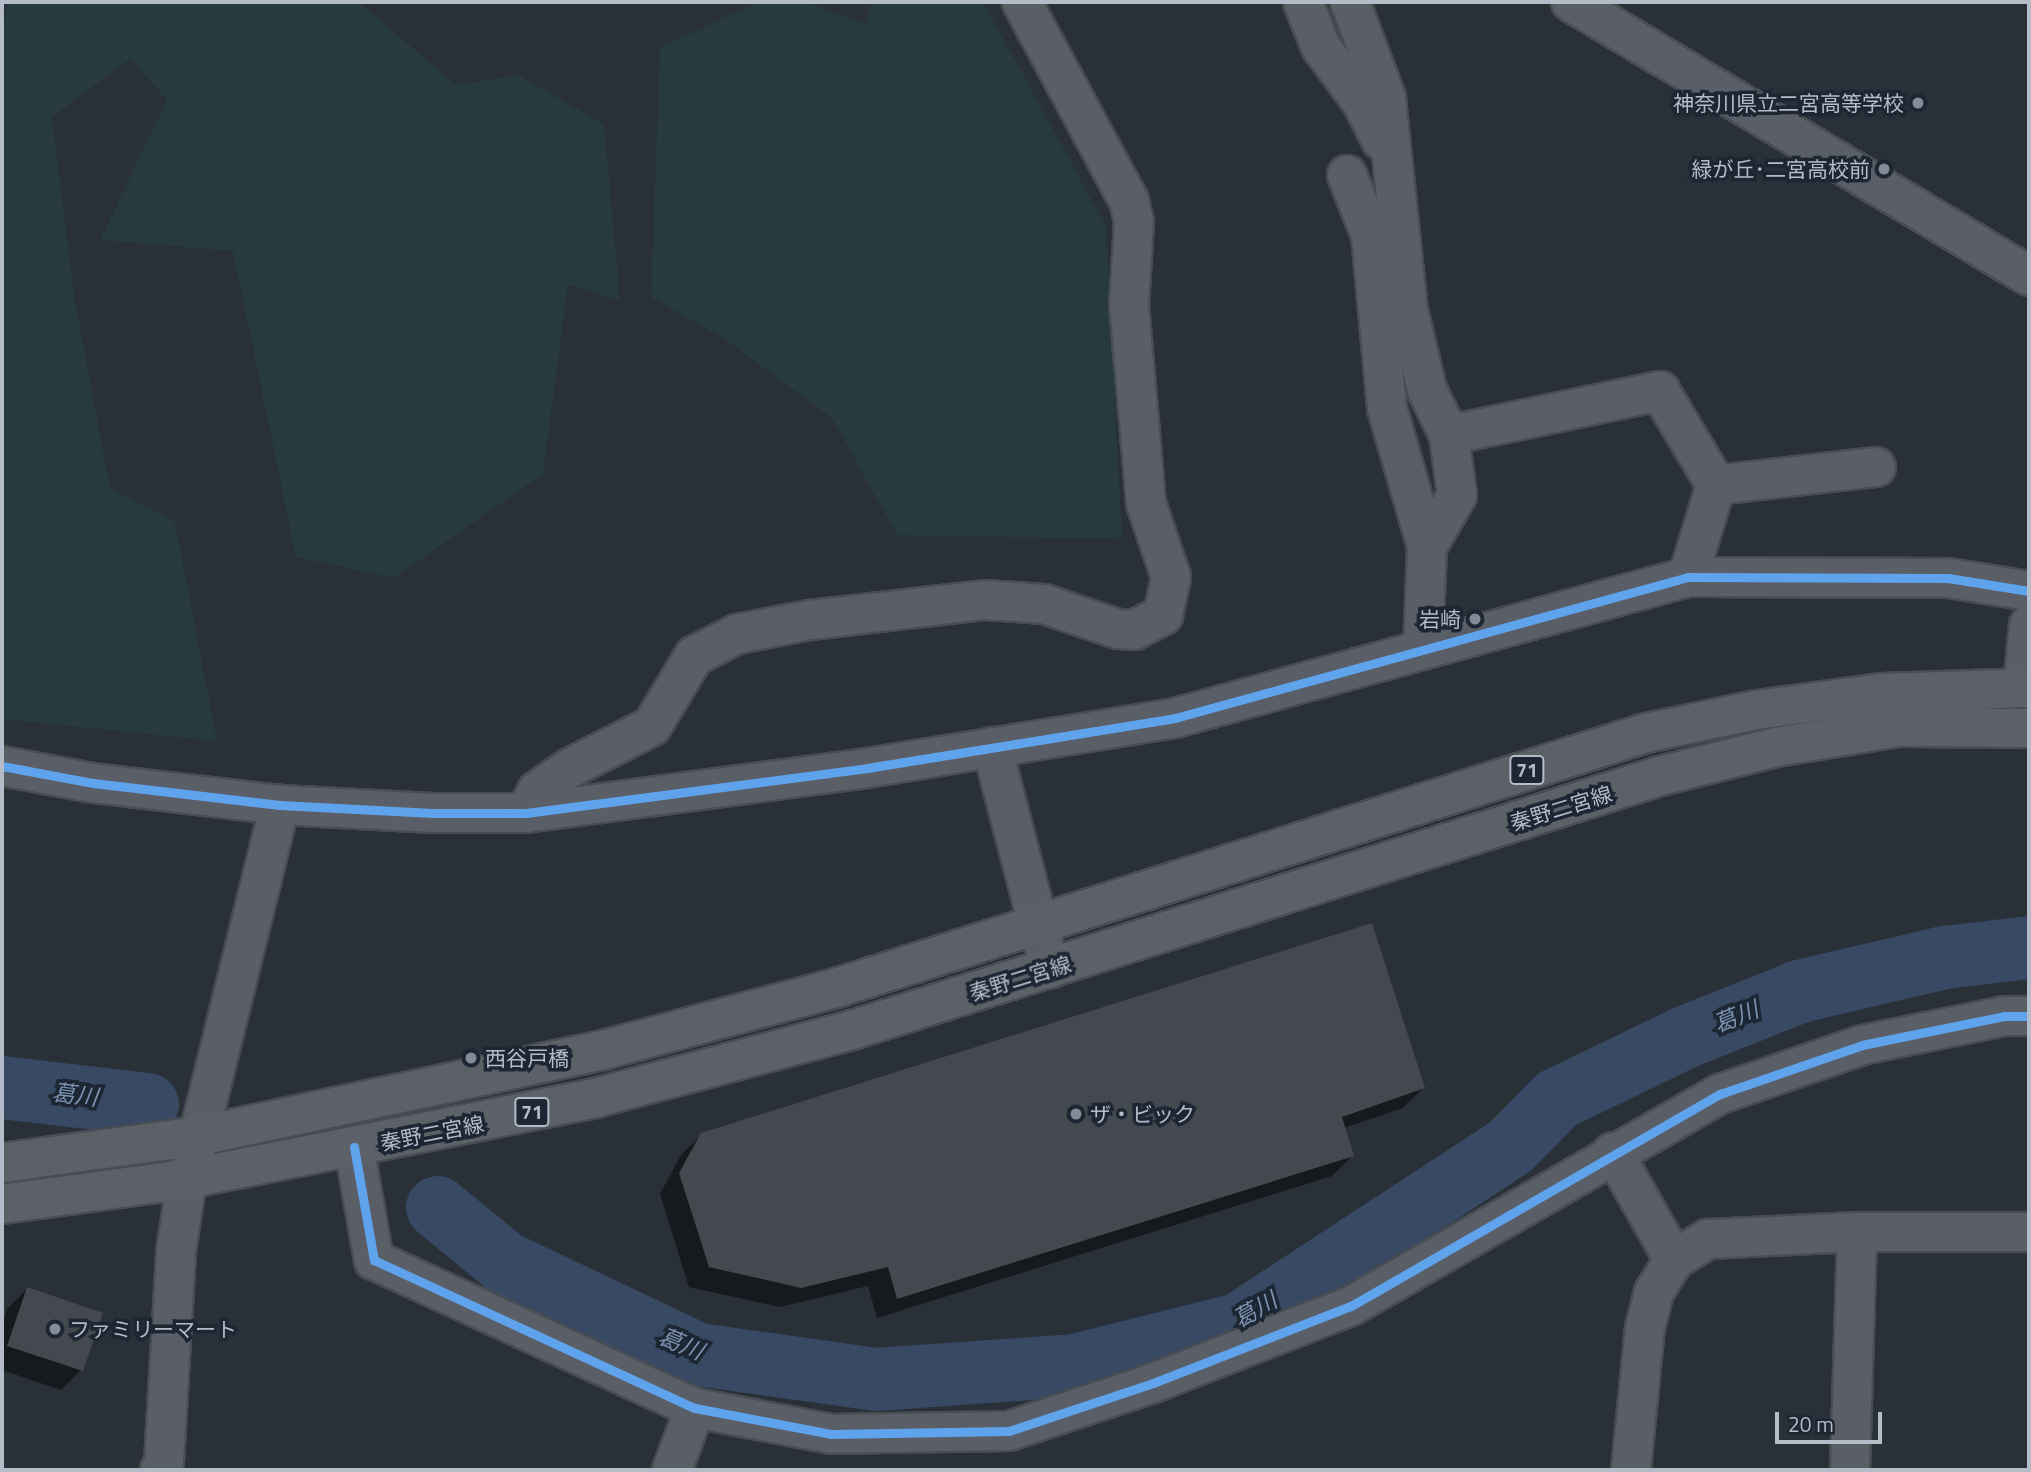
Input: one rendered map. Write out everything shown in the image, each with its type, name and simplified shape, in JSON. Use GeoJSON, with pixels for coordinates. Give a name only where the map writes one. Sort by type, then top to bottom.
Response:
{"type":"FeatureCollection","features":[{"type":"Feature","properties":{"kind":"main road","name":"71"},"geometry":{"type":"LineString","coordinates":[[7,1162],[189,1138],[603,1050],[838,987],[1039,926],[1646,733],[1756,710],[1881,693],[2026,688]]}},
{"type":"Feature","properties":{"kind":"main road","name":"秦野二宮線"},"geometry":{"type":"LineString","coordinates":[[2,1205],[187,1179],[608,1095],[852,1030],[1660,776],[1776,747],[1899,727],[2029,728]]}},
{"type":"Feature","properties":{"kind":"street"},"geometry":{"type":"LineString","coordinates":[[526,813],[537,792],[570,768],[652,726],[694,656],[737,634],[810,620],[986,600],[1044,604],[1118,629],[1134,630],[1163,615],[1171,577],[1146,503],[1129,306],[1134,222],[1129,201],[1022,2]]}},
{"type":"Feature","properties":{"kind":"street"},"geometry":{"type":"LineString","coordinates":[[1303,2],[1321,47],[1362,102],[1393,164]]}},
{"type":"Feature","properties":{"kind":"street"},"geometry":{"type":"LineString","coordinates":[[1350,2],[1386,98],[1409,310],[1427,390],[1449,435],[1457,495],[1427,547]]}},
{"type":"Feature","properties":{"kind":"street"},"geometry":{"type":"LineString","coordinates":[[1571,2],[2029,276]]}},
{"type":"Feature","properties":{"kind":"street"},"geometry":{"type":"LineString","coordinates":[[1347,175],[1371,235],[1387,408],[1427,547],[1423,649]]}},
{"type":"Feature","properties":{"kind":"street"},"geometry":{"type":"LineString","coordinates":[[1449,435],[1660,391],[1716,485],[1688,577]]}},
{"type":"Feature","properties":{"kind":"street"},"geometry":{"type":"LineString","coordinates":[[1716,485],[1876,467]]}},
{"type":"Feature","properties":{"kind":"street"},"geometry":{"type":"LineString","coordinates":[[2,766],[93,783],[280,805],[433,814],[526,813],[992,747],[1175,718],[1688,577],[1948,578],[2029,591]]}},
{"type":"Feature","properties":{"kind":"street"},"geometry":{"type":"LineString","coordinates":[[2026,688],[2029,625]]}},
{"type":"Feature","properties":{"kind":"street"},"geometry":{"type":"LineString","coordinates":[[992,747],[1050,969]]}},
{"type":"Feature","properties":{"kind":"street"},"geometry":{"type":"LineString","coordinates":[[160,1470],[164,1462],[176,1251],[187,1179],[189,1138],[280,805]]}},
{"type":"Feature","properties":{"kind":"street"},"geometry":{"type":"LineString","coordinates":[[355,1147],[374,1260],[695,1408],[831,1434],[1009,1431],[1153,1383],[1351,1306],[1613,1152],[1720,1094],[1862,1045],[2004,1016],[2029,1016]]}},
{"type":"Feature","properties":{"kind":"street"},"geometry":{"type":"LineString","coordinates":[[1613,1152],[1674,1259]]}},
{"type":"Feature","properties":{"kind":"street"},"geometry":{"type":"LineString","coordinates":[[1850,1470],[1857,1232]]}},
{"type":"Feature","properties":{"kind":"street"},"geometry":{"type":"LineString","coordinates":[[1631,1470],[1644,1328],[1654,1292],[1674,1259],[1708,1239],[1857,1232],[2029,1233]]}},
{"type":"Feature","properties":{"kind":"street"},"geometry":{"type":"LineString","coordinates":[[672,1470],[695,1408]]}},
{"type":"Feature","properties":{"kind":"green space"},"geometry":{"type":"Polygon","coordinates":[[[7,2],[359,2],[456,85],[518,75],[604,124],[620,301],[568,285],[543,474],[394,578],[296,557],[233,251],[100,240],[167,100],[130,59],[52,117],[75,301],[110,488],[175,522],[217,741],[2,719],[2,42],[7,2]]]}},
{"type":"Feature","properties":{"kind":"green space"},"geometry":{"type":"Polygon","coordinates":[[[756,2],[807,2],[866,24],[871,2],[983,2],[1106,226],[1122,539],[897,535],[832,418],[726,340],[651,297],[660,48],[756,2]]]}},
{"type":"Feature","properties":{"kind":"building"},"geometry":{"type":"Polygon","coordinates":[[[1372,923],[1425,1088],[1342,1117],[1354,1156],[897,1299],[888,1267],[801,1288],[709,1267],[679,1173],[701,1133],[1372,923]]]}},
{"type":"Feature","properties":{"kind":"building","name":"ファミリーマート"},"geometry":{"type":"Polygon","coordinates":[[[27,1287],[103,1313],[83,1371],[7,1346],[27,1287]]]}},
{"type":"Feature","properties":{"kind":"waterway","name":"葛川"},"geometry":{"type":"LineString","coordinates":[[437,1207],[504,1262],[698,1354],[875,1379],[1074,1365],[1238,1324],[1510,1146],[1556,1099],[1684,1037],[1799,991],[1944,957],[2029,947]]}},
{"type":"Feature","properties":{"kind":"waterway","name":"葛川"},"geometry":{"type":"LineString","coordinates":[[2,1087],[147,1104]]}},
{"type":"Feature","properties":{"kind":"cycle path"},"geometry":{"type":"LineString","coordinates":[[2,766],[93,783],[280,805],[433,813],[526,813],[867,768],[1175,718],[1688,577],[1948,578],[2029,591]]}},
{"type":"Feature","properties":{"kind":"cycle path"},"geometry":{"type":"LineString","coordinates":[[354,1147],[374,1260],[695,1408],[831,1434],[1009,1431],[1153,1383],[1351,1306],[1720,1094],[1862,1045],[2004,1016],[2029,1016]]}},
{"type":"Feature","properties":{"kind":"place","name":"神奈川県立二宮高等学校"},"geometry":{"type":"Point","coordinates":[1918,103]}},
{"type":"Feature","properties":{"kind":"place","name":"緑が丘･二宮高校前"},"geometry":{"type":"Point","coordinates":[1884,169]}},
{"type":"Feature","properties":{"kind":"place","name":"岩崎"},"geometry":{"type":"Point","coordinates":[1475,619]}},
{"type":"Feature","properties":{"kind":"place","name":"西谷戸橋"},"geometry":{"type":"Point","coordinates":[471,1058]}},
{"type":"Feature","properties":{"kind":"place","name":"ザ・ビック"},"geometry":{"type":"Point","coordinates":[1076,1114]}},
{"type":"Feature","properties":{"kind":"place","name":"ファミリーマート"},"geometry":{"type":"Point","coordinates":[55,1329]}}]}
